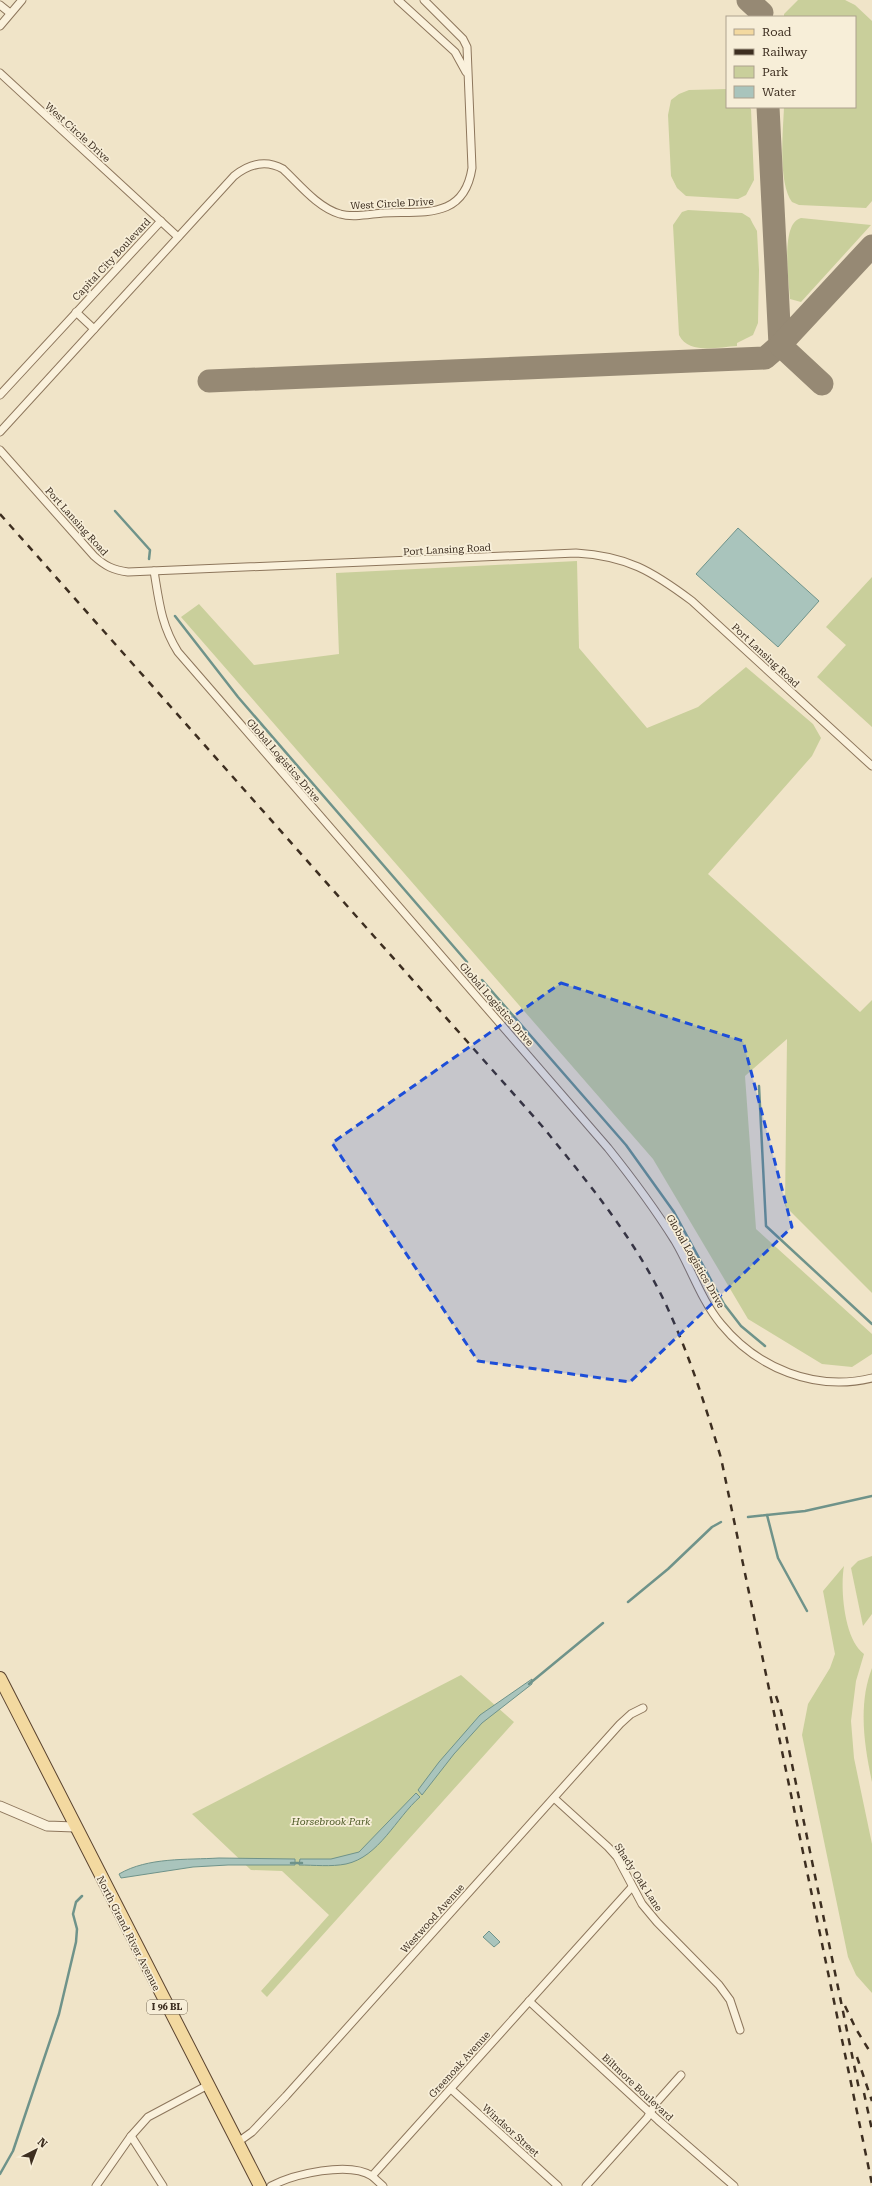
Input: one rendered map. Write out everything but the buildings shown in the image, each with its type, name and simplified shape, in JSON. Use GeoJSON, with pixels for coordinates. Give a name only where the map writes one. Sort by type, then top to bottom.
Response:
{"type":"FeatureCollection","features":[{"type":"Feature","properties":{"kind":"main road","name":"North Grand River Avenue"},"geometry":{"type":"LineString","coordinates":[[0,1678],[260,2186]]}},
{"type":"Feature","properties":{"kind":"street"},"geometry":{"type":"LineString","coordinates":[[0,26],[22,0]]}},
{"type":"Feature","properties":{"kind":"street"},"geometry":{"type":"LineString","coordinates":[[398,0],[455,52],[467,76]]}},
{"type":"Feature","properties":{"kind":"street","name":"West Circle Drive"},"geometry":{"type":"LineString","coordinates":[[0,73],[178,238],[234,176],[250,165],[258,163],[276,165],[283,169],[322,204],[340,214],[441,210],[449,207],[466,190],[470,181],[472,168],[467,47],[463,39],[424,0]]}},
{"type":"Feature","properties":{"kind":"street"},"geometry":{"type":"LineString","coordinates":[[0,5],[10,13]]}},
{"type":"Feature","properties":{"kind":"street","name":"Capital City Boulevard"},"geometry":{"type":"LineString","coordinates":[[0,396],[161,221]]}},
{"type":"Feature","properties":{"kind":"street"},"geometry":{"type":"LineString","coordinates":[[0,432],[178,238]]}},
{"type":"Feature","properties":{"kind":"street","name":"Capital City Boulevard"},"geometry":{"type":"LineString","coordinates":[[76,312],[94,329]]}},
{"type":"Feature","properties":{"kind":"street","name":"Port Lansing Road"},"geometry":{"type":"LineString","coordinates":[[0,450],[94,556],[115,571],[154,571],[576,553],[601,554],[621,560],[643,568],[665,581],[692,601],[872,766]]}},
{"type":"Feature","properties":{"kind":"street","name":"Global Logistics Drive"},"geometry":{"type":"LineString","coordinates":[[154,571],[161,616],[167,634],[178,652],[625,1169],[651,1204],[676,1242],[720,1323],[739,1343],[760,1360],[786,1373],[808,1379],[831,1382],[872,1378]]}},
{"type":"Feature","properties":{"kind":"street","name":"Westwood Avenue"},"geometry":{"type":"LineString","coordinates":[[238,2142],[252,2132],[291,2090],[620,1724],[631,1714],[643,1708]]}},
{"type":"Feature","properties":{"kind":"street","name":"Shady Oak Lane"},"geometry":{"type":"LineString","coordinates":[[554,1798],[608,1847],[624,1869],[632,1887],[657,1922],[719,1985],[730,2000],[740,2030]]}},
{"type":"Feature","properties":{"kind":"street"},"geometry":{"type":"LineString","coordinates":[[0,1806],[47,1826],[75,1827]]}},
{"type":"Feature","properties":{"kind":"street","name":"Greenoak Avenue"},"geometry":{"type":"LineString","coordinates":[[372,2176],[632,1887]]}},
{"type":"Feature","properties":{"kind":"street","name":"Biltmore Boulevard"},"geometry":{"type":"LineString","coordinates":[[529,2001],[734,2186]]}},
{"type":"Feature","properties":{"kind":"street"},"geometry":{"type":"LineString","coordinates":[[586,2186],[647,2118],[681,2075]]}},
{"type":"Feature","properties":{"kind":"street"},"geometry":{"type":"LineString","coordinates":[[96,2186],[131,2136],[148,2117],[208,2085]]}},
{"type":"Feature","properties":{"kind":"street","name":"Windsor Street"},"geometry":{"type":"LineString","coordinates":[[451,2089],[558,2186]]}},
{"type":"Feature","properties":{"kind":"street"},"geometry":{"type":"LineString","coordinates":[[131,2136],[163,2186]]}},
{"type":"Feature","properties":{"kind":"street"},"geometry":{"type":"LineString","coordinates":[[271,2186],[293,2176],[340,2170],[367,2173],[383,2186]]}},
{"type":"Feature","properties":{"kind":"highlighted area"},"geometry":{"type":"Polygon","coordinates":[[[561,983],[743,1041],[792,1227],[630,1382],[478,1361],[332,1143],[561,983]]]}},
{"type":"Feature","properties":{"kind":"green space"},"geometry":{"type":"Polygon","coordinates":[[[798,0],[845,0],[855,5],[872,21],[872,201],[866,208],[799,205],[792,202],[788,193],[783,170],[782,156],[784,108],[856,108],[856,16],[784,16],[784,14],[798,0]]]}},
{"type":"Feature","properties":{"kind":"green space"},"geometry":{"type":"Polygon","coordinates":[[[726,89],[726,108],[751,109],[754,180],[746,195],[738,199],[686,196],[677,188],[671,176],[668,115],[671,100],[679,94],[689,90],[726,89]]]}},
{"type":"Feature","properties":{"kind":"green space"},"geometry":{"type":"Polygon","coordinates":[[[688,210],[742,213],[750,218],[757,231],[759,270],[758,323],[753,335],[737,343],[737,346],[697,348],[684,341],[679,335],[673,225],[682,212],[688,210]]]}},
{"type":"Feature","properties":{"kind":"green space"},"geometry":{"type":"Polygon","coordinates":[[[801,218],[871,225],[801,302],[790,299],[787,254],[790,230],[794,222],[801,218]]]}},
{"type":"Feature","properties":{"kind":"green space"},"geometry":{"type":"Polygon","coordinates":[[[577,561],[579,648],[647,728],[698,707],[746,667],[813,724],[821,738],[812,756],[708,874],[860,1012],[872,1000],[872,1293],[785,1206],[787,1039],[745,1076],[756,1229],[872,1334],[872,1354],[852,1367],[822,1364],[748,1319],[653,1159],[181,617],[199,604],[254,665],[339,654],[336,573],[577,561]]]}},
{"type":"Feature","properties":{"kind":"green space"},"geometry":{"type":"Polygon","coordinates":[[[872,577],[872,727],[817,677],[846,645],[826,627],[872,577]]]}},
{"type":"Feature","properties":{"kind":"green space"},"geometry":{"type":"Polygon","coordinates":[[[872,1556],[872,1614],[863,1626],[851,1568],[858,1561],[872,1556]]]}},
{"type":"Feature","properties":{"kind":"green space"},"geometry":{"type":"Polygon","coordinates":[[[844,1566],[843,1600],[845,1613],[852,1637],[857,1647],[864,1654],[856,1681],[851,1721],[854,1758],[872,1844],[872,1993],[856,1975],[848,1957],[802,1735],[808,1704],[830,1668],[835,1654],[823,1591],[844,1566]]]}},
{"type":"Feature","properties":{"kind":"green space"},"geometry":{"type":"Polygon","coordinates":[[[872,1668],[872,1782],[865,1739],[864,1710],[865,1696],[872,1668]]]}},
{"type":"Feature","properties":{"kind":"green space","name":"Horsebrook Park"},"geometry":{"type":"Polygon","coordinates":[[[461,1675],[514,1722],[267,1997],[261,1991],[329,1915],[282,1871],[251,1870],[192,1814],[461,1675]]]}},
{"type":"Feature","properties":{"kind":"water"},"geometry":{"type":"Polygon","coordinates":[[[738,528],[819,601],[778,647],[696,574],[738,528]]]}},
{"type":"Feature","properties":{"kind":"water"},"geometry":{"type":"Polygon","coordinates":[[[532,1679],[532,1684],[482,1723],[454,1754],[422,1795],[418,1790],[439,1762],[480,1715],[532,1679]]]}},
{"type":"Feature","properties":{"kind":"water"},"geometry":{"type":"Polygon","coordinates":[[[416,1793],[420,1797],[378,1845],[368,1854],[358,1860],[346,1864],[322,1866],[299,1865],[300,1859],[331,1859],[359,1852],[416,1793]]]}},
{"type":"Feature","properties":{"kind":"water"},"geometry":{"type":"Polygon","coordinates":[[[181,1859],[295,1859],[295,1865],[228,1865],[193,1867],[121,1878],[119,1874],[142,1865],[155,1862],[181,1859]]]}},
{"type":"Feature","properties":{"kind":"water"},"geometry":{"type":"Polygon","coordinates":[[[489,1931],[500,1942],[494,1947],[483,1937],[489,1931]]]}},
{"type":"Feature","properties":{"kind":"waterway"},"geometry":{"type":"LineString","coordinates":[[115,511],[150,550],[149,559]]}},
{"type":"Feature","properties":{"kind":"waterway"},"geometry":{"type":"LineString","coordinates":[[175,616],[238,697],[467,962]]}},
{"type":"Feature","properties":{"kind":"waterway"},"geometry":{"type":"LineString","coordinates":[[482,980],[626,1145],[674,1212],[724,1304],[741,1326],[765,1346]]}},
{"type":"Feature","properties":{"kind":"waterway"},"geometry":{"type":"LineString","coordinates":[[759,1086],[766,1226],[872,1324]]}},
{"type":"Feature","properties":{"kind":"waterway"},"geometry":{"type":"LineString","coordinates":[[748,1517],[805,1511],[872,1496]]}},
{"type":"Feature","properties":{"kind":"waterway"},"geometry":{"type":"LineString","coordinates":[[767,1515],[778,1558],[807,1611]]}},
{"type":"Feature","properties":{"kind":"waterway"},"geometry":{"type":"LineString","coordinates":[[628,1602],[668,1569],[712,1527],[721,1522]]}},
{"type":"Feature","properties":{"kind":"waterway"},"geometry":{"type":"LineString","coordinates":[[529,1684],[603,1623]]}},
{"type":"Feature","properties":{"kind":"waterway"},"geometry":{"type":"LineString","coordinates":[[291,1863],[302,1863]]}},
{"type":"Feature","properties":{"kind":"waterway"},"geometry":{"type":"LineString","coordinates":[[0,2174],[13,2151],[59,2014],[76,1942],[77,1929],[73,1914],[76,1902],[82,1896]]}},
{"type":"Feature","properties":{"kind":"taxiway"},"geometry":{"type":"LineString","coordinates":[[748,0],[762,13]]}},
{"type":"Feature","properties":{"kind":"taxiway"},"geometry":{"type":"LineString","coordinates":[[209,381],[765,358],[780,345],[768,108]]}},
{"type":"Feature","properties":{"kind":"taxiway"},"geometry":{"type":"LineString","coordinates":[[822,384],[780,345],[872,246]]}},
{"type":"Feature","properties":{"kind":"railway"},"geometry":{"type":"LineString","coordinates":[[0,514],[542,1126],[579,1171],[614,1218],[646,1266],[660,1292],[693,1370],[721,1458],[872,2184]]}},
{"type":"Feature","properties":{"kind":"railway"},"geometry":{"type":"LineString","coordinates":[[776,1696],[781,1711],[859,2089]]}},
{"type":"Feature","properties":{"kind":"railway"},"geometry":{"type":"LineString","coordinates":[[845,2006],[856,2029],[872,2055]]}},
{"type":"Feature","properties":{"kind":"railway"},"geometry":{"type":"LineString","coordinates":[[857,2057],[872,2101]]}},
{"type":"Feature","properties":{"kind":"railway"},"geometry":{"type":"LineString","coordinates":[[864,2093],[872,2130]]}}]}
